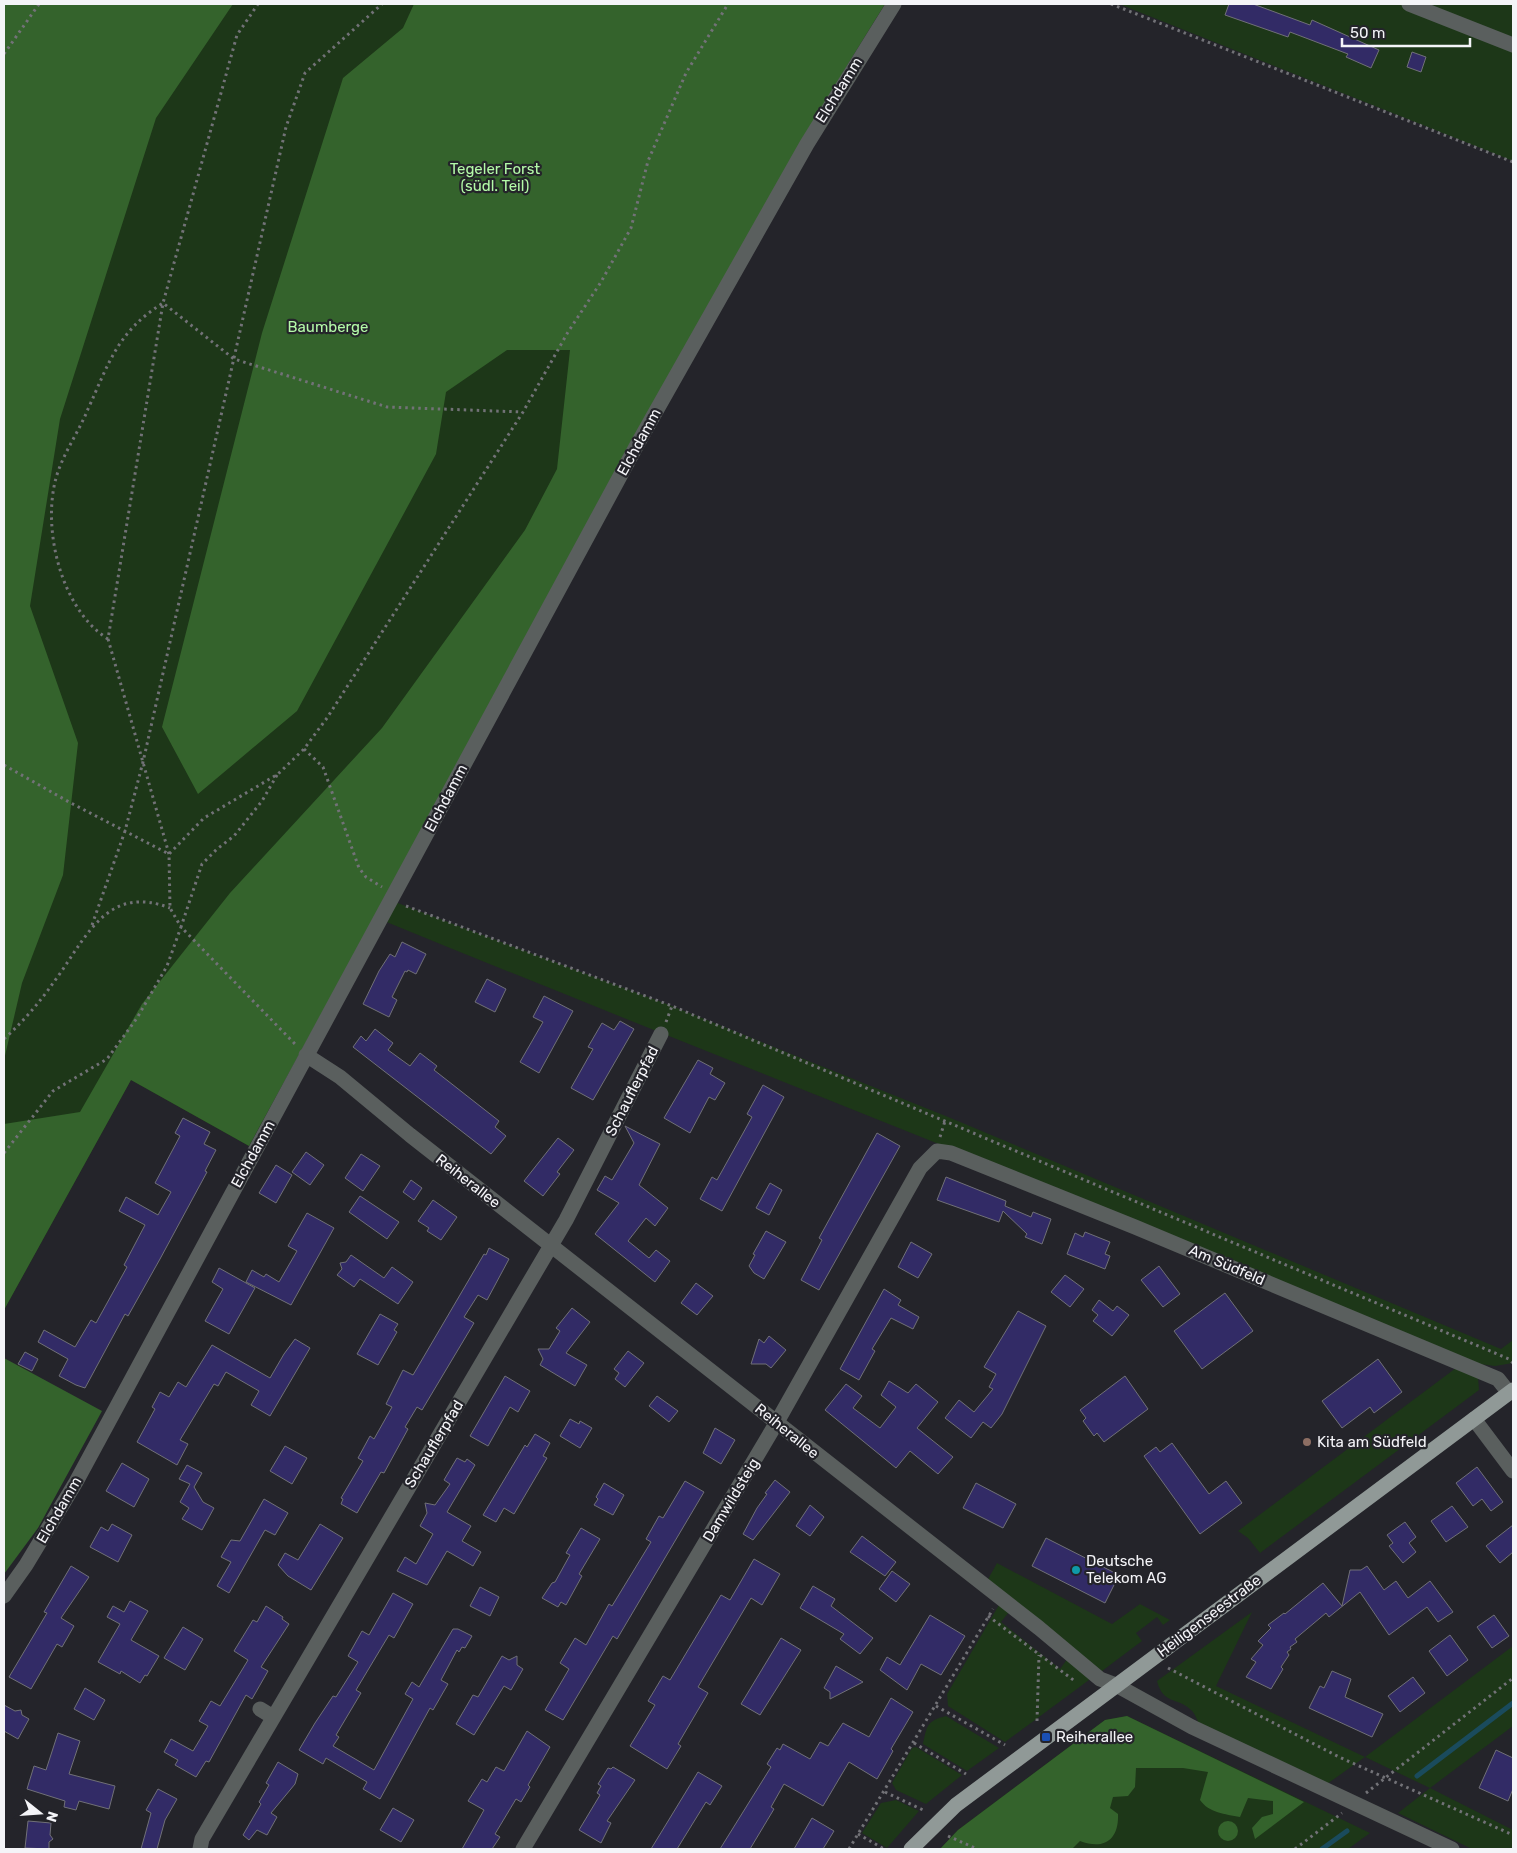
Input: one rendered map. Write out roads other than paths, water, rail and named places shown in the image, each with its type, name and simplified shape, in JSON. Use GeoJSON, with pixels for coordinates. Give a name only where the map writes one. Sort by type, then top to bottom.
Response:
{"type":"FeatureCollection","features":[{"type":"Feature","properties":{"kind":"main road","name":"Heiligenseestraße"},"geometry":{"type":"LineString","coordinates":[[911,1849],[956,1804],[1511,1391]]}},
{"type":"Feature","properties":{"kind":"street","name":"Elchdamm"},"geometry":{"type":"LineString","coordinates":[[4,1596],[26,1565],[72,1489],[678,371],[807,144],[894,4]]}},
{"type":"Feature","properties":{"kind":"street"},"geometry":{"type":"LineString","coordinates":[[1409,4],[1513,46]]}},
{"type":"Feature","properties":{"kind":"street","name":"Schauflerpfad"},"geometry":{"type":"LineString","coordinates":[[200,1849],[202,1839],[551,1246],[662,1034]]}},
{"type":"Feature","properties":{"kind":"street","name":"Reiherallee"},"geometry":{"type":"LineString","coordinates":[[306,1055],[340,1077],[1100,1679],[1116,1685],[1192,1727],[1452,1849]]}},
{"type":"Feature","properties":{"kind":"street","name":"Am Südfeld"},"geometry":{"type":"LineString","coordinates":[[937,1152],[951,1153],[1374,1326],[1498,1379],[1511,1391]]}},
{"type":"Feature","properties":{"kind":"street","name":"Damwildsteig"},"geometry":{"type":"LineString","coordinates":[[524,1849],[777,1422],[920,1168],[937,1152]]}},
{"type":"Feature","properties":{"kind":"street"},"geometry":{"type":"LineString","coordinates":[[1474,1419],[1513,1471]]}},
{"type":"Feature","properties":{"kind":"street"},"geometry":{"type":"LineString","coordinates":[[260,1709],[274,1717]]}},
{"type":"Feature","properties":{"kind":"waterway"},"geometry":{"type":"LineString","coordinates":[[1417,1776],[1513,1703]]}},
{"type":"Feature","properties":{"kind":"waterway"},"geometry":{"type":"LineString","coordinates":[[1322,1849],[1347,1831]]}},
{"type":"Feature","properties":{"kind":"place","name":"Kita am Südfeld"},"geometry":{"type":"Point","coordinates":[1307,1442]}},
{"type":"Feature","properties":{"kind":"place","name":"Deutsche Telekom AG"},"geometry":{"type":"Point","coordinates":[1076,1570]}},
{"type":"Feature","properties":{"kind":"place","name":"Reiherallee"},"geometry":{"type":"Point","coordinates":[1046,1737]}},
{"type":"Feature","properties":{"kind":"park label","name":"Tegeler Forst (südl. Teil)"},"geometry":{"type":"Point","coordinates":[495,178]}},
{"type":"Feature","properties":{"kind":"park label","name":"Baumberge"},"geometry":{"type":"Point","coordinates":[328,327]}}]}
